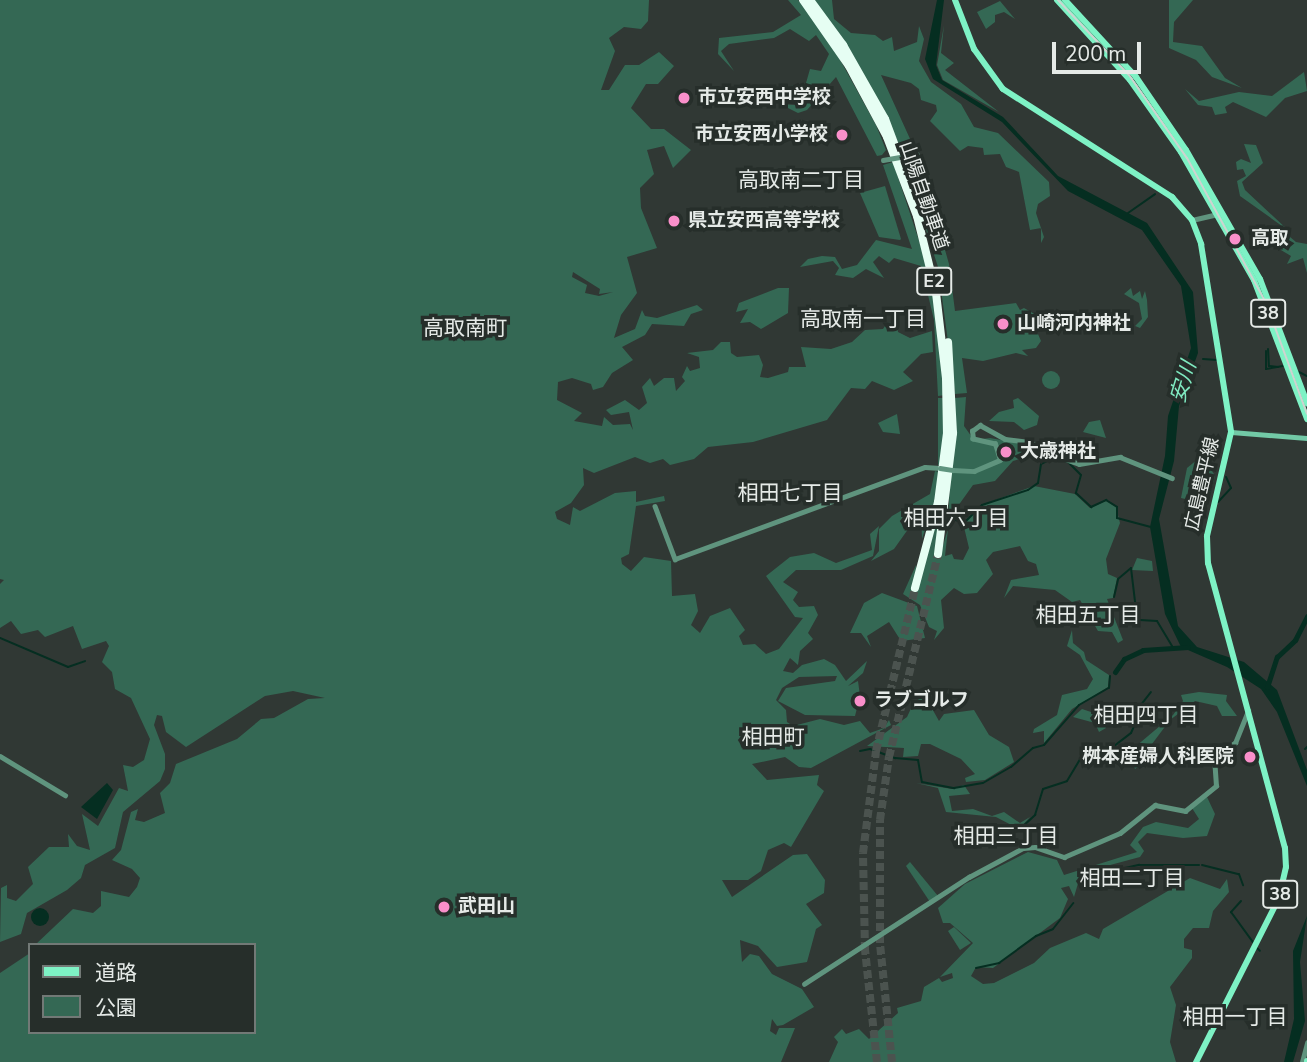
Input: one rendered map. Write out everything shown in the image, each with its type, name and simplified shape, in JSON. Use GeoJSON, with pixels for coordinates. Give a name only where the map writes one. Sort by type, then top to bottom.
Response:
{"type":"FeatureCollection","features":[{"type":"Feature","properties":{"kind":"highway","name":"山陽自動車道"},"geometry":{"type":"LineString","coordinates":[[803,0],[838,48],[887,137],[916,216],[936,293],[946,378],[947,433],[938,502],[915,588]]}},
{"type":"Feature","properties":{"kind":"highway","name":"山陽自動車道"},"geometry":{"type":"LineString","coordinates":[[810,0],[853,63],[892,135],[936,266],[953,409],[950,474],[939,554]]}},
{"type":"Feature","properties":{"kind":"main road","name":"広島豊平線"},"geometry":{"type":"LineString","coordinates":[[955,0],[974,49],[1003,89],[1155,184],[1192,220],[1206,266],[1231,432],[1206,543],[1232,655],[1284,848],[1285,876],[1279,898],[1196,1062]]}},
{"type":"Feature","properties":{"kind":"main road","name":"38"},"geometry":{"type":"LineString","coordinates":[[1057,0],[1145,98],[1220,213],[1262,298],[1307,419]]}},
{"type":"Feature","properties":{"kind":"main road","name":"38"},"geometry":{"type":"LineString","coordinates":[[1065,0],[1150,95],[1261,279],[1307,403]]}},
{"type":"Feature","properties":{"kind":"main road"},"geometry":{"type":"LineString","coordinates":[[1231,432],[1307,438]]}},
{"type":"Feature","properties":{"kind":"street"},"geometry":{"type":"LineString","coordinates":[[883,160],[916,154]]}},
{"type":"Feature","properties":{"kind":"street"},"geometry":{"type":"LineString","coordinates":[[1192,220],[1220,213]]}},
{"type":"Feature","properties":{"kind":"street"},"geometry":{"type":"LineString","coordinates":[[655,506],[675,559],[925,467],[974,471],[1000,460],[997,446],[973,439],[972,431],[980,425],[1005,439],[1031,442],[1042,451],[1079,464],[1120,457],[1171,477]]}},
{"type":"Feature","properties":{"kind":"street"},"geometry":{"type":"LineString","coordinates":[[804,984],[969,877],[1023,848],[1035,847],[1064,858],[1120,833],[1155,805],[1185,811],[1216,786],[1215,754],[1235,743],[1248,711]]}},
{"type":"Feature","properties":{"kind":"street"},"geometry":{"type":"LineString","coordinates":[[0,756],[65,795]]}},
{"type":"Feature","properties":{"kind":"street"},"geometry":{"type":"LineString","coordinates":[[1305,1062],[1307,1043]]}},
{"type":"Feature","properties":{"kind":"green space"},"geometry":{"type":"Polygon","coordinates":[[[0,0],[649,0],[648,21],[641,29],[624,27],[609,38],[615,51],[601,90],[609,90],[625,65],[639,65],[659,52],[674,66],[658,84],[646,84],[631,108],[651,129],[664,129],[691,150],[673,168],[664,146],[647,150],[654,174],[640,188],[641,208],[657,248],[627,257],[637,293],[621,315],[614,338],[635,329],[642,310],[645,316],[657,318],[697,305],[703,310],[691,314],[684,326],[652,324],[645,335],[622,347],[633,360],[612,373],[603,387],[593,390],[591,384],[572,378],[558,382],[557,400],[582,413],[574,421],[602,426],[604,417],[613,425],[630,424],[633,430],[629,412],[611,415],[606,410],[625,400],[639,410],[647,403],[642,387],[650,378],[654,386],[664,378],[674,378],[676,391],[685,381],[682,377],[687,366],[690,371],[700,368],[699,357],[687,353],[713,350],[721,342],[730,342],[731,353],[737,357],[759,355],[763,365],[760,377],[768,378],[788,372],[789,367],[806,367],[801,347],[831,349],[852,342],[865,330],[883,329],[887,323],[897,322],[898,332],[910,338],[932,331],[933,352],[921,354],[903,372],[913,381],[894,390],[872,381],[865,389],[851,388],[827,420],[753,442],[708,447],[694,459],[670,465],[663,459],[650,463],[635,457],[594,473],[583,468],[584,485],[571,503],[555,512],[557,519],[570,525],[573,507],[580,511],[615,493],[636,491],[636,502],[664,496],[665,501],[636,506],[629,554],[621,558],[622,564],[631,571],[644,557],[671,561],[672,596],[695,594],[698,611],[691,625],[700,633],[710,616],[730,608],[745,630],[739,636],[743,645],[755,644],[766,654],[779,649],[803,618],[795,617],[766,576],[790,557],[814,553],[836,563],[872,550],[870,534],[879,526],[873,556],[841,570],[796,570],[783,582],[798,592],[793,600],[799,607],[814,606],[818,615],[808,633],[813,639],[800,651],[798,665],[790,658],[783,671],[793,673],[802,665],[824,659],[835,665],[846,681],[867,661],[863,673],[848,686],[858,681],[860,696],[855,716],[805,715],[778,701],[786,688],[835,681],[837,676],[799,677],[782,688],[776,700],[786,710],[787,722],[793,726],[820,719],[844,725],[860,721],[870,733],[884,728],[889,720],[891,725],[811,768],[799,767],[785,757],[752,764],[767,780],[819,775],[817,785],[824,791],[791,847],[784,843],[768,850],[761,871],[748,880],[722,880],[732,897],[793,855],[807,854],[825,880],[824,893],[806,904],[822,925],[816,929],[807,962],[777,967],[758,946],[740,940],[742,962],[750,954],[759,956],[772,974],[802,989],[814,1007],[783,1025],[777,1026],[772,1019],[770,1031],[776,1035],[779,1028],[795,1028],[781,1062],[0,1062],[0,973],[28,954],[28,1034],[256,1034],[256,943],[37,943],[73,909],[93,913],[101,906],[101,891],[129,897],[137,887],[140,878],[132,869],[112,860],[121,850],[131,812],[138,809],[135,820],[144,822],[165,813],[160,793],[170,783],[176,764],[237,739],[261,719],[274,718],[308,699],[325,698],[293,691],[265,696],[186,747],[166,732],[162,716],[157,715],[154,725],[165,754],[165,769],[160,781],[123,812],[115,848],[85,865],[81,878],[67,890],[27,913],[21,934],[0,942],[1,888],[7,885],[7,898],[16,901],[33,884],[28,867],[49,847],[69,847],[68,834],[77,846],[90,850],[82,814],[98,826],[119,788],[128,791],[123,765],[133,767],[144,760],[150,739],[131,698],[115,689],[112,672],[102,662],[109,646],[106,641],[82,649],[73,626],[45,637],[38,630],[21,634],[11,621],[0,628],[0,584],[4,580],[0,579],[0,0]],[[573,272],[572,277],[587,285],[585,293],[599,296],[613,292],[599,294],[600,289],[573,272]]]}},
{"type":"Feature","properties":{"kind":"green space"},"geometry":{"type":"Polygon","coordinates":[[[788,0],[798,0],[822,27],[876,125],[886,150],[882,155],[877,156],[836,77],[807,110],[798,113],[780,104],[795,105],[793,96],[780,93],[793,85],[795,93],[804,90],[810,69],[821,71],[829,54],[816,35],[809,41],[790,29],[774,38],[729,44],[721,51],[734,71],[718,54],[719,38],[773,32],[801,15],[788,0]]]}},
{"type":"Feature","properties":{"kind":"green space"},"geometry":{"type":"Polygon","coordinates":[[[813,0],[832,0],[834,19],[851,33],[875,35],[883,41],[892,37],[894,51],[917,42],[919,26],[924,39],[919,61],[931,82],[961,104],[974,127],[998,133],[1049,182],[1050,196],[1038,204],[1036,213],[1041,228],[1030,230],[1019,172],[1006,167],[1000,154],[984,155],[983,148],[968,146],[960,151],[930,121],[937,111],[936,105],[921,100],[919,89],[911,83],[881,75],[916,152],[903,153],[887,118],[813,0]]]}},
{"type":"Feature","properties":{"kind":"green space"},"geometry":{"type":"Polygon","coordinates":[[[1169,0],[1193,0],[1174,22],[1173,42],[1202,46],[1225,78],[1242,88],[1212,77],[1196,60],[1169,48],[1169,0]]]}},
{"type":"Feature","properties":{"kind":"green space"},"geometry":{"type":"Polygon","coordinates":[[[1000,1],[1015,19],[1004,12],[995,15],[995,22],[986,29],[977,12],[1000,1]]]}},
{"type":"Feature","properties":{"kind":"green space"},"geometry":{"type":"Polygon","coordinates":[[[944,25],[941,53],[954,63],[945,70],[999,112],[943,80],[937,65],[944,25]]]}},
{"type":"Feature","properties":{"kind":"green space"},"geometry":{"type":"Polygon","coordinates":[[[1304,72],[1307,91],[1285,98],[1266,117],[1233,102],[1225,107],[1227,113],[1215,115],[1212,107],[1198,105],[1185,89],[1199,101],[1239,92],[1272,96],[1304,72]]]}},
{"type":"Feature","properties":{"kind":"green space"},"geometry":{"type":"Polygon","coordinates":[[[1244,144],[1256,145],[1263,163],[1242,182],[1245,190],[1289,231],[1240,196],[1237,181],[1246,176],[1243,169],[1237,170],[1236,162],[1241,159],[1251,163],[1244,144]]]}},
{"type":"Feature","properties":{"kind":"green space"},"geometry":{"type":"Polygon","coordinates":[[[919,158],[949,264],[955,311],[1016,303],[1020,310],[1024,308],[1045,320],[1043,327],[1035,327],[1041,341],[1036,348],[1022,350],[1028,356],[1016,353],[983,361],[962,358],[967,393],[955,394],[938,267],[904,161],[919,158]]]}},
{"type":"Feature","properties":{"kind":"green space"},"geometry":{"type":"Polygon","coordinates":[[[893,162],[931,277],[945,395],[938,396],[934,320],[921,266],[894,258],[889,263],[879,256],[873,262],[884,278],[866,269],[853,278],[835,275],[839,268],[833,261],[800,267],[808,259],[822,256],[835,257],[842,269],[857,265],[876,240],[912,249],[883,165],[893,162]]]}},
{"type":"Feature","properties":{"kind":"green space"},"geometry":{"type":"Polygon","coordinates":[[[885,186],[900,240],[879,237],[860,193],[885,186]]]}},
{"type":"Feature","properties":{"kind":"green space"},"geometry":{"type":"Polygon","coordinates":[[[1278,227],[1296,242],[1307,244],[1307,273],[1303,258],[1287,264],[1291,256],[1266,241],[1278,227]]]}},
{"type":"Feature","properties":{"kind":"green space"},"geometry":{"type":"Polygon","coordinates":[[[778,288],[789,288],[788,313],[761,329],[750,322],[740,323],[748,309],[736,312],[739,303],[778,288]]]}},
{"type":"Feature","properties":{"kind":"green space"},"geometry":{"type":"Polygon","coordinates":[[[1131,288],[1133,296],[1140,291],[1142,299],[1145,291],[1148,317],[1140,328],[1135,326],[1142,319],[1139,303],[1124,294],[1131,288]]]}},
{"type":"Feature","properties":{"kind":"green space"},"geometry":{"type":"Polygon","coordinates":[[[1051,371],[1057,374],[1060,380],[1057,386],[1051,389],[1045,386],[1042,380],[1045,374],[1051,371]]]}},
{"type":"Feature","properties":{"kind":"green space"},"geometry":{"type":"Polygon","coordinates":[[[966,397],[964,426],[974,440],[990,438],[1030,445],[1039,453],[1013,461],[995,481],[973,485],[948,520],[955,398],[966,397]]]}},
{"type":"Feature","properties":{"kind":"green space"},"geometry":{"type":"Polygon","coordinates":[[[938,398],[945,398],[945,465],[938,465],[938,398]]]}},
{"type":"Feature","properties":{"kind":"green space"},"geometry":{"type":"Polygon","coordinates":[[[1018,398],[1039,416],[1037,425],[1024,430],[1014,422],[989,421],[999,412],[1014,408],[1013,400],[1018,398]]]}},
{"type":"Feature","properties":{"kind":"green space"},"geometry":{"type":"Polygon","coordinates":[[[897,414],[900,434],[883,432],[878,423],[897,414]]]}},
{"type":"Feature","properties":{"kind":"green space"},"geometry":{"type":"Polygon","coordinates":[[[1100,420],[1106,438],[1083,432],[1089,422],[1100,420]]]}},
{"type":"Feature","properties":{"kind":"green space"},"geometry":{"type":"Polygon","coordinates":[[[1203,455],[1215,476],[1207,504],[1181,498],[1187,468],[1203,455]]]}},
{"type":"Feature","properties":{"kind":"green space"},"geometry":{"type":"Polygon","coordinates":[[[935,471],[940,472],[936,497],[922,539],[921,511],[894,549],[871,561],[879,551],[879,529],[892,516],[930,494],[935,471]]]}},
{"type":"Feature","properties":{"kind":"green space"},"geometry":{"type":"Polygon","coordinates":[[[1034,486],[1075,494],[1090,508],[1106,501],[1116,507],[1120,523],[1106,559],[1108,574],[1117,578],[1113,598],[1107,599],[1123,640],[1118,643],[1112,632],[1098,631],[1080,600],[1072,602],[1055,590],[1013,586],[1004,598],[1011,580],[1039,575],[1036,564],[1028,561],[1020,546],[993,552],[986,560],[993,574],[977,593],[964,594],[954,588],[941,600],[944,628],[934,640],[937,631],[929,627],[920,605],[903,594],[916,565],[918,589],[943,489],[940,555],[948,529],[945,556],[952,554],[954,559],[963,560],[969,548],[963,523],[982,505],[1034,486]]]}},
{"type":"Feature","properties":{"kind":"green space"},"geometry":{"type":"Polygon","coordinates":[[[1137,558],[1152,561],[1153,571],[1132,570],[1137,558]]]}},
{"type":"Feature","properties":{"kind":"green space"},"geometry":{"type":"Polygon","coordinates":[[[882,593],[917,606],[925,638],[901,641],[889,622],[867,636],[871,647],[861,633],[850,633],[864,603],[882,593]]]}},
{"type":"Feature","properties":{"kind":"green space"},"geometry":{"type":"Polygon","coordinates":[[[1072,630],[1073,643],[1084,652],[1086,660],[1109,675],[1108,687],[1072,709],[1044,743],[1044,731],[1033,733],[1034,729],[1057,715],[1062,695],[1087,689],[1093,679],[1080,655],[1067,646],[1072,630]]]}},
{"type":"Feature","properties":{"kind":"green space"},"geometry":{"type":"Polygon","coordinates":[[[1199,692],[1227,695],[1226,701],[1237,716],[1222,716],[1217,706],[1195,701],[1170,720],[1146,752],[1129,752],[1173,715],[1183,701],[1181,695],[1199,692]]]}},
{"type":"Feature","properties":{"kind":"green space"},"geometry":{"type":"Polygon","coordinates":[[[925,696],[939,721],[944,714],[974,710],[989,735],[1009,747],[1014,762],[985,780],[966,782],[965,778],[975,774],[961,759],[930,744],[921,744],[918,756],[903,757],[904,748],[867,746],[907,717],[914,702],[925,696]]]}},
{"type":"Feature","properties":{"kind":"green space"},"geometry":{"type":"Polygon","coordinates":[[[1082,709],[1097,714],[1106,728],[1099,732],[1095,723],[1073,717],[1082,709]]]}},
{"type":"Feature","properties":{"kind":"green space"},"geometry":{"type":"Polygon","coordinates":[[[1149,750],[1154,756],[1135,769],[1129,754],[1149,750]]]}},
{"type":"Feature","properties":{"kind":"green space"},"geometry":{"type":"Polygon","coordinates":[[[916,783],[952,789],[964,785],[970,794],[949,796],[952,811],[973,809],[992,816],[1004,812],[1020,823],[1030,817],[1019,829],[996,817],[946,812],[938,788],[916,783]]]}},
{"type":"Feature","properties":{"kind":"green space"},"geometry":{"type":"Polygon","coordinates":[[[1207,797],[1215,814],[1207,836],[1183,838],[1147,833],[1138,842],[1144,851],[1140,857],[1099,868],[1079,880],[1074,897],[1069,886],[1061,888],[1068,899],[1060,918],[993,968],[976,967],[971,976],[983,984],[994,983],[1034,963],[1050,948],[1086,933],[1099,939],[1103,929],[1190,878],[1220,889],[1227,879],[1229,892],[1213,911],[1209,928],[1193,928],[1184,939],[1184,948],[1192,950],[1192,958],[1170,987],[1176,1005],[1170,1042],[1176,1062],[829,1062],[838,1042],[834,1037],[842,1029],[846,1034],[859,1029],[869,1039],[898,1013],[897,1008],[921,1001],[924,987],[939,978],[942,982],[953,978],[952,973],[940,977],[973,943],[950,923],[943,923],[938,908],[965,884],[1028,852],[1057,860],[1064,875],[1137,852],[1130,845],[1143,827],[1156,822],[1188,828],[1199,819],[1192,808],[1207,797]]]}},
{"type":"Feature","properties":{"kind":"green space"},"geometry":{"type":"Polygon","coordinates":[[[910,862],[938,896],[930,902],[906,866],[910,862]]]}},
{"type":"Feature","properties":{"kind":"green space"},"geometry":{"type":"Polygon","coordinates":[[[954,927],[971,943],[960,950],[948,931],[954,927]]]}},
{"type":"Feature","properties":{"kind":"water","name":"安川"},"geometry":{"type":"Polygon","coordinates":[[[937,0],[944,0],[936,65],[942,80],[1003,117],[1058,176],[1147,223],[1193,292],[1198,353],[1179,406],[1174,461],[1159,519],[1178,626],[1197,647],[1244,662],[1277,690],[1307,770],[1307,786],[1277,712],[1261,689],[1227,667],[1181,647],[1165,614],[1150,527],[1165,456],[1168,416],[1191,348],[1181,286],[1142,230],[1068,191],[1002,122],[933,79],[925,59],[937,0]]]}},
{"type":"Feature","properties":{"kind":"water"},"geometry":{"type":"Polygon","coordinates":[[[107,783],[113,790],[97,819],[81,807],[107,783]]]}},
{"type":"Feature","properties":{"kind":"water"},"geometry":{"type":"Polygon","coordinates":[[[36,908],[44,908],[49,917],[47,924],[36,926],[31,921],[31,913],[36,908]]]}},
{"type":"Feature","properties":{"kind":"water"},"geometry":{"type":"Polygon","coordinates":[[[1307,916],[1300,962],[1305,1021],[1293,1062],[1284,1062],[1294,1019],[1293,951],[1307,916]]]}},
{"type":"Feature","properties":{"kind":"waterway"},"geometry":{"type":"LineString","coordinates":[[1128,213],[1155,194]]}},
{"type":"Feature","properties":{"kind":"waterway"},"geometry":{"type":"LineString","coordinates":[[1268,349],[1269,366],[1278,367]]}},
{"type":"Feature","properties":{"kind":"waterway"},"geometry":{"type":"LineString","coordinates":[[1266,351],[1266,369],[1283,366]]}},
{"type":"Feature","properties":{"kind":"waterway","name":"安川"},"geometry":{"type":"LineString","coordinates":[[1203,359],[1217,360]]}},
{"type":"Feature","properties":{"kind":"waterway"},"geometry":{"type":"LineString","coordinates":[[1299,372],[1307,376]]}},
{"type":"Feature","properties":{"kind":"waterway"},"geometry":{"type":"LineString","coordinates":[[951,519],[965,522],[982,505],[1028,490],[1038,483],[1041,464],[1053,458],[1068,462],[1081,475],[1076,493],[1091,507],[1106,500],[1117,507],[1117,518],[1150,527]]}},
{"type":"Feature","properties":{"kind":"waterway"},"geometry":{"type":"LineString","coordinates":[[1218,502],[1231,488],[1226,477]]}},
{"type":"Feature","properties":{"kind":"waterway"},"geometry":{"type":"LineString","coordinates":[[1114,597],[1118,579],[1131,568],[1136,610]]}},
{"type":"Feature","properties":{"kind":"waterway"},"geometry":{"type":"LineString","coordinates":[[1267,687],[1277,657],[1295,640],[1307,616]]}},
{"type":"Feature","properties":{"kind":"waterway"},"geometry":{"type":"LineString","coordinates":[[1140,620],[1157,621],[1174,649]]}},
{"type":"Feature","properties":{"kind":"waterway"},"geometry":{"type":"LineString","coordinates":[[0,638],[68,667],[85,661]]}},
{"type":"Feature","properties":{"kind":"waterway"},"geometry":{"type":"LineString","coordinates":[[1115,672],[1124,659],[1143,650],[1188,647]]}},
{"type":"Feature","properties":{"kind":"waterway"},"geometry":{"type":"LineString","coordinates":[[860,751],[870,749],[895,758],[918,760],[922,782],[954,788],[983,783],[1011,767],[1033,748],[1044,745],[1079,705],[1109,688],[1110,676]]}},
{"type":"Feature","properties":{"kind":"waterway"},"geometry":{"type":"LineString","coordinates":[[1133,715],[1151,692]]}},
{"type":"Feature","properties":{"kind":"waterway"},"geometry":{"type":"LineString","coordinates":[[1087,758],[1092,763],[1131,733],[1135,724],[1130,718]]}},
{"type":"Feature","properties":{"kind":"waterway"},"geometry":{"type":"LineString","coordinates":[[1020,829],[1035,815],[1043,789],[1067,781],[1081,758]]}},
{"type":"Feature","properties":{"kind":"waterway"},"geometry":{"type":"LineString","coordinates":[[1085,886],[1112,871],[1139,865],[1199,865]]}},
{"type":"Feature","properties":{"kind":"waterway"},"geometry":{"type":"LineString","coordinates":[[1202,865],[1239,874],[1243,885]]}},
{"type":"Feature","properties":{"kind":"waterway"},"geometry":{"type":"LineString","coordinates":[[1241,901],[1231,912],[1253,942]]}},
{"type":"Feature","properties":{"kind":"waterway"},"geometry":{"type":"LineString","coordinates":[[976,968],[999,963],[1036,936],[1053,929],[1073,903]]}},
{"type":"Feature","properties":{"kind":"waterway"},"geometry":{"type":"LineString","coordinates":[[1257,948],[1260,951]]}},
{"type":"Feature","properties":{"kind":"tunnel"},"geometry":{"type":"LineString","coordinates":[[892,1062],[880,943],[880,820],[889,757],[938,554]]}},
{"type":"Feature","properties":{"kind":"tunnel"},"geometry":{"type":"LineString","coordinates":[[877,1062],[865,950],[863,853],[876,751],[915,588]]}},
{"type":"Feature","properties":{"kind":"tram line"},"geometry":{"type":"LineString","coordinates":[[1058,0],[1129,75],[1187,158],[1266,303],[1307,414]]}},
{"type":"Feature","properties":{"kind":"place","name":"市立安西中学校"},"geometry":{"type":"Point","coordinates":[684,98]}},
{"type":"Feature","properties":{"kind":"place","name":"市立安西小学校"},"geometry":{"type":"Point","coordinates":[842,135]}},
{"type":"Feature","properties":{"kind":"place","name":"県立安西高等学校"},"geometry":{"type":"Point","coordinates":[674,221]}},
{"type":"Feature","properties":{"kind":"place","name":"高取"},"geometry":{"type":"Point","coordinates":[1235,239]}},
{"type":"Feature","properties":{"kind":"place","name":"山崎河内神社"},"geometry":{"type":"Point","coordinates":[1003,324]}},
{"type":"Feature","properties":{"kind":"place","name":"大歳神社"},"geometry":{"type":"Point","coordinates":[1006,452]}},
{"type":"Feature","properties":{"kind":"place","name":"ラブゴルフ"},"geometry":{"type":"Point","coordinates":[860,701]}},
{"type":"Feature","properties":{"kind":"place","name":"桝本産婦人科医院"},"geometry":{"type":"Point","coordinates":[1250,757]}},
{"type":"Feature","properties":{"kind":"place","name":"武田山"},"geometry":{"type":"Point","coordinates":[444,907]}},
{"type":"Feature","properties":{"kind":"district","name":"高取南二丁目"},"geometry":{"type":"Point","coordinates":[801,180]}},
{"type":"Feature","properties":{"kind":"district","name":"高取南一丁目"},"geometry":{"type":"Point","coordinates":[863,319]}},
{"type":"Feature","properties":{"kind":"district","name":"高取南町"},"geometry":{"type":"Point","coordinates":[465,328]}},
{"type":"Feature","properties":{"kind":"district","name":"相田七丁目"},"geometry":{"type":"Point","coordinates":[790,493]}},
{"type":"Feature","properties":{"kind":"district","name":"相田六丁目"},"geometry":{"type":"Point","coordinates":[956,518]}},
{"type":"Feature","properties":{"kind":"district","name":"相田五丁目"},"geometry":{"type":"Point","coordinates":[1088,615]}},
{"type":"Feature","properties":{"kind":"district","name":"相田四丁目"},"geometry":{"type":"Point","coordinates":[1146,715]}},
{"type":"Feature","properties":{"kind":"district","name":"相田町"},"geometry":{"type":"Point","coordinates":[773,737]}},
{"type":"Feature","properties":{"kind":"district","name":"相田三丁目"},"geometry":{"type":"Point","coordinates":[1006,836]}},
{"type":"Feature","properties":{"kind":"district","name":"相田二丁目"},"geometry":{"type":"Point","coordinates":[1132,878]}},
{"type":"Feature","properties":{"kind":"district","name":"相田一丁目"},"geometry":{"type":"Point","coordinates":[1235,1017]}}]}
